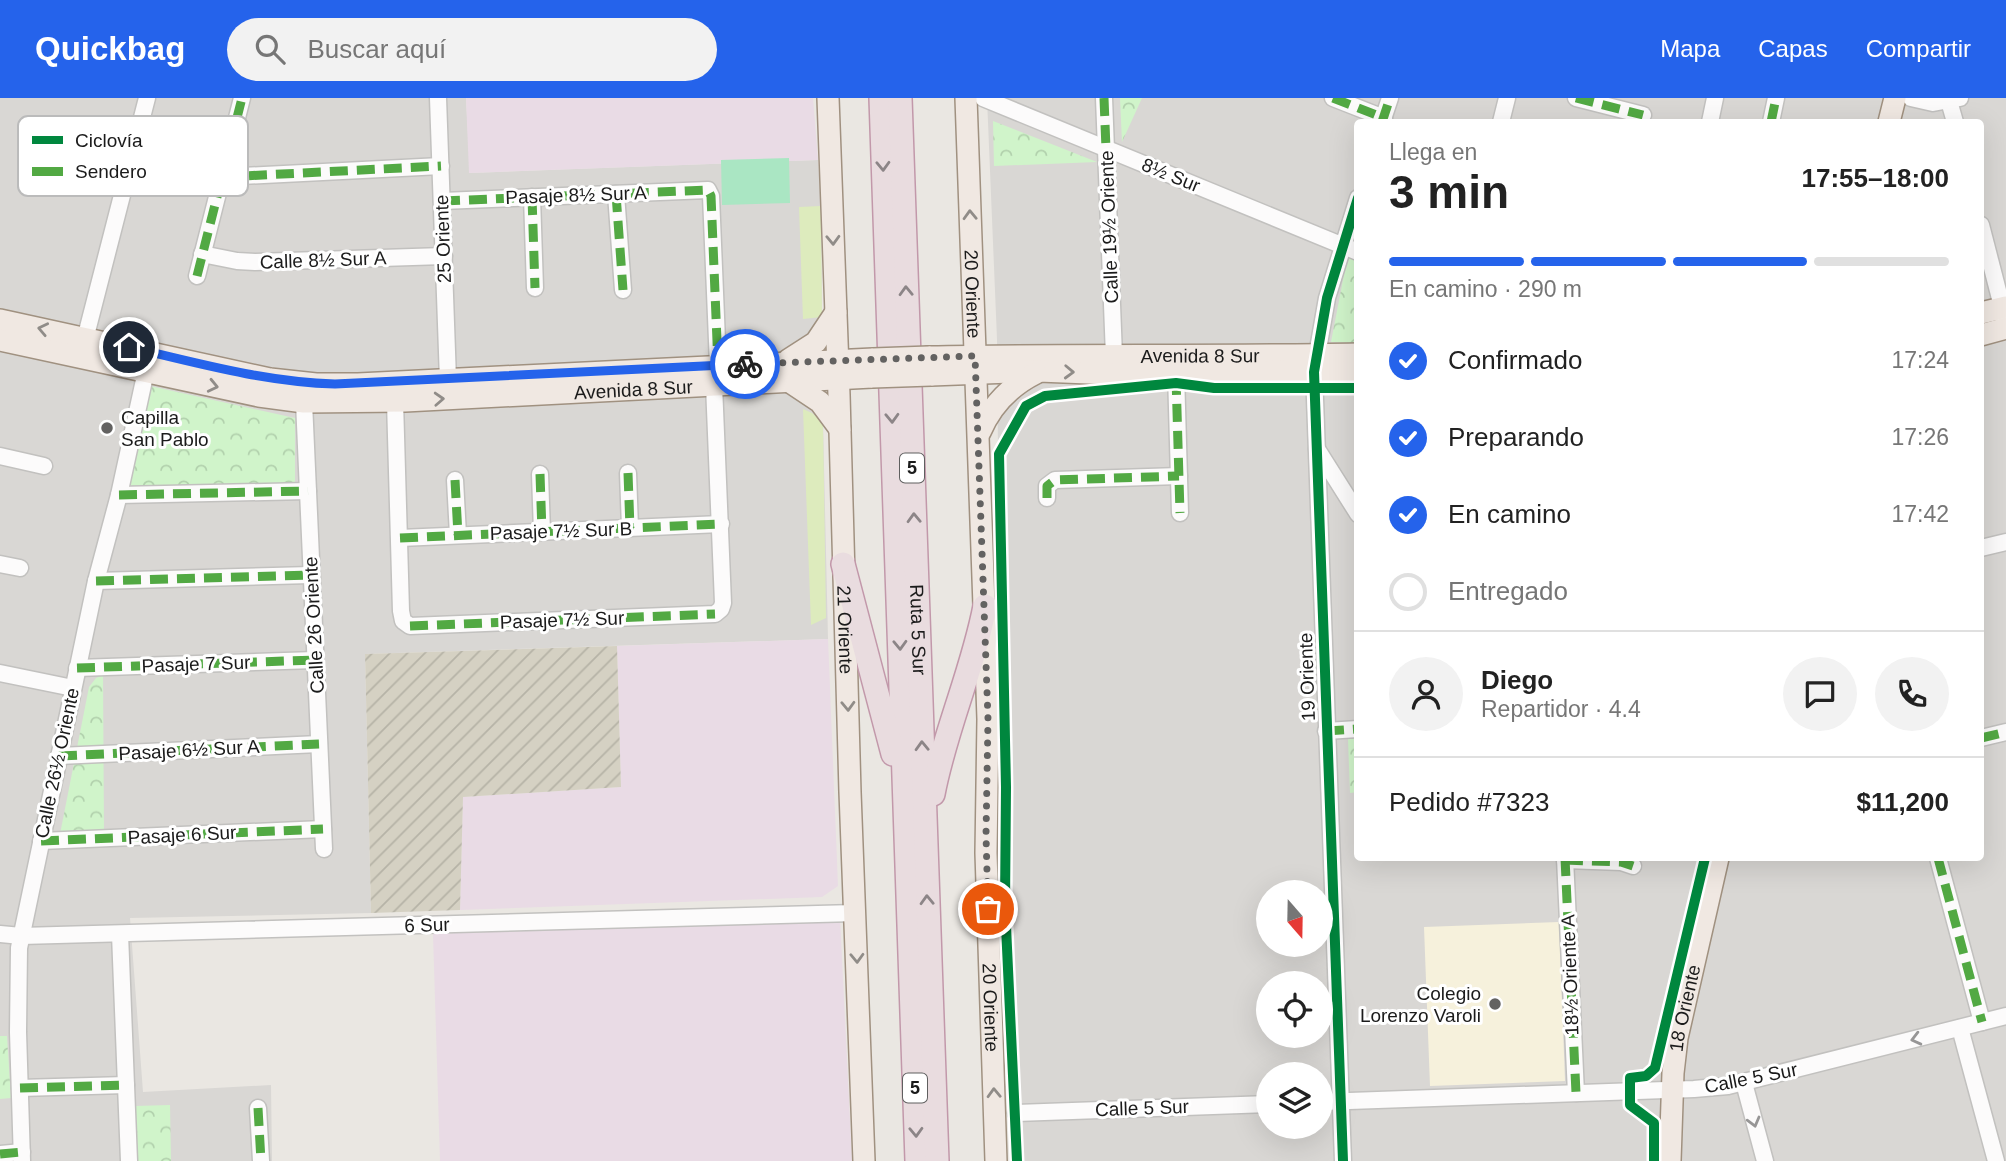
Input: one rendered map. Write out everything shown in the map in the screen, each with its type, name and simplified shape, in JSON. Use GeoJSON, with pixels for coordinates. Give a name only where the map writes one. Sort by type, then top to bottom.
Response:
{"type":"FeatureCollection","features":[{"type":"Feature","properties":{"kind":"highway","name":"Ruta 5 Sur"},"geometry":{"type":"LineString","coordinates":[[881,98],[917,1161]]}},
{"type":"Feature","properties":{"kind":"highway","name":"Ruta 5 Sur"},"geometry":{"type":"LineString","coordinates":[[900,98],[937,1161]]}},
{"type":"Feature","properties":{"kind":"highway"},"geometry":{"type":"LineString","coordinates":[[843,564],[890,741],[906,814]]}},
{"type":"Feature","properties":{"kind":"highway"},"geometry":{"type":"LineString","coordinates":[[925,839],[941,757],[975,651],[985,606]]}},
{"type":"Feature","properties":{"kind":"main road","name":"21 Oriente"},"geometry":{"type":"LineString","coordinates":[[828,98],[864,1161]]}},
{"type":"Feature","properties":{"kind":"main road","name":"20 Oriente"},"geometry":{"type":"LineString","coordinates":[[966,98],[985,606],[988,719],[986,853],[996,1161]]}},
{"type":"Feature","properties":{"kind":"main road"},"geometry":{"type":"LineString","coordinates":[[1890,119],[1895,98]]}},
{"type":"Feature","properties":{"kind":"main road"},"geometry":{"type":"LineString","coordinates":[[836,312],[816,342],[787,371],[820,402],[840,429]]}},
{"type":"Feature","properties":{"kind":"main road"},"geometry":{"type":"LineString","coordinates":[[1984,313],[2005,316]]}},
{"type":"Feature","properties":{"kind":"main road"},"geometry":{"type":"LineString","coordinates":[[1984,333],[2005,316]]}},
{"type":"Feature","properties":{"kind":"main road","name":"Avenida 8 Sur"},"geometry":{"type":"LineString","coordinates":[[0,320],[146,371],[259,396],[304,402],[395,401],[716,375],[976,365],[1114,356],[1315,363],[1354,372]]}},
{"type":"Feature","properties":{"kind":"main road","name":"Avenida 8 Sur"},"geometry":{"type":"LineString","coordinates":[[0,340],[83,347],[285,381],[335,384],[716,375]]}},
{"type":"Feature","properties":{"kind":"main road","name":"Avenida 8 Sur"},"geometry":{"type":"LineString","coordinates":[[976,365],[1039,371],[1176,373],[1315,363],[1354,355]]}},
{"type":"Feature","properties":{"kind":"main road"},"geometry":{"type":"LineString","coordinates":[[979,434],[997,403],[1012,388],[1039,371]]}},
{"type":"Feature","properties":{"kind":"main road","name":"18 Oriente"},"geometry":{"type":"LineString","coordinates":[[1670,1161],[1677,1038],[1717,861]]}},
{"type":"Feature","properties":{"kind":"street"},"geometry":{"type":"LineString","coordinates":[[142,116],[147,98]]}},
{"type":"Feature","properties":{"kind":"street"},"geometry":{"type":"LineString","coordinates":[[237,116],[242,98]]}},
{"type":"Feature","properties":{"kind":"street","name":"25 Oriente"},"geometry":{"type":"LineString","coordinates":[[438,98],[448,380]]}},
{"type":"Feature","properties":{"kind":"street","name":"8½ Sur"},"geometry":{"type":"LineString","coordinates":[[984,98],[1350,249]]}},
{"type":"Feature","properties":{"kind":"street","name":"Calle 19½ Oriente"},"geometry":{"type":"LineString","coordinates":[[1104,98],[1114,356]]}},
{"type":"Feature","properties":{"kind":"street"},"geometry":{"type":"LineString","coordinates":[[1333,98],[1381,119]]}},
{"type":"Feature","properties":{"kind":"street"},"geometry":{"type":"LineString","coordinates":[[1383,119],[1390,98]]}},
{"type":"Feature","properties":{"kind":"street"},"geometry":{"type":"LineString","coordinates":[[1502,119],[1507,98]]}},
{"type":"Feature","properties":{"kind":"street"},"geometry":{"type":"LineString","coordinates":[[1576,98],[1634,108]]}},
{"type":"Feature","properties":{"kind":"street"},"geometry":{"type":"LineString","coordinates":[[1711,119],[1715,98]]}},
{"type":"Feature","properties":{"kind":"street"},"geometry":{"type":"LineString","coordinates":[[1772,119],[1776,98]]}},
{"type":"Feature","properties":{"kind":"street"},"geometry":{"type":"LineString","coordinates":[[1912,98],[1933,103],[1955,99],[1955,119]]}},
{"type":"Feature","properties":{"kind":"street"},"geometry":{"type":"LineString","coordinates":[[248,176],[441,166]]}},
{"type":"Feature","properties":{"kind":"street","name":"Pasaje 8½ Sur A"},"geometry":{"type":"LineString","coordinates":[[442,201],[710,192],[716,375]]}},
{"type":"Feature","properties":{"kind":"street"},"geometry":{"type":"LineString","coordinates":[[616,194],[623,290]]}},
{"type":"Feature","properties":{"kind":"street"},"geometry":{"type":"LineString","coordinates":[[83,347],[122,196]]}},
{"type":"Feature","properties":{"kind":"street"},"geometry":{"type":"LineString","coordinates":[[197,276],[217,196]]}},
{"type":"Feature","properties":{"kind":"street"},"geometry":{"type":"LineString","coordinates":[[532,197],[535,288]]}},
{"type":"Feature","properties":{"kind":"street","name":"19 Oriente"},"geometry":{"type":"LineString","coordinates":[[1343,1161],[1315,363],[1327,298],[1350,249],[1354,224]]}},
{"type":"Feature","properties":{"kind":"street"},"geometry":{"type":"LineString","coordinates":[[1984,236],[2005,316]]}},
{"type":"Feature","properties":{"kind":"street","name":"Calle 8½ Sur A"},"geometry":{"type":"LineString","coordinates":[[202,254],[255,262],[444,256]]}},
{"type":"Feature","properties":{"kind":"street","name":"Calle 26½ Oriente"},"geometry":{"type":"LineString","coordinates":[[22,1157],[18,961],[21,936],[96,581],[119,495],[146,371]]}},
{"type":"Feature","properties":{"kind":"street"},"geometry":{"type":"LineString","coordinates":[[1176,373],[1180,513]]}},
{"type":"Feature","properties":{"kind":"street"},"geometry":{"type":"LineString","coordinates":[[716,375],[721,524]]}},
{"type":"Feature","properties":{"kind":"street"},"geometry":{"type":"LineString","coordinates":[[395,401],[400,538]]}},
{"type":"Feature","properties":{"kind":"street","name":"Calle 26 Oriente"},"geometry":{"type":"LineString","coordinates":[[304,402],[324,849]]}},
{"type":"Feature","properties":{"kind":"street"},"geometry":{"type":"LineString","coordinates":[[1316,447],[1354,508]]}},
{"type":"Feature","properties":{"kind":"street"},"geometry":{"type":"LineString","coordinates":[[0,456],[44,466]]}},
{"type":"Feature","properties":{"kind":"street"},"geometry":{"type":"LineString","coordinates":[[628,473],[630,528]]}},
{"type":"Feature","properties":{"kind":"street"},"geometry":{"type":"LineString","coordinates":[[540,474],[542,532]]}},
{"type":"Feature","properties":{"kind":"street"},"geometry":{"type":"LineString","coordinates":[[1047,498],[1047,486],[1055,480],[1179,476]]}},
{"type":"Feature","properties":{"kind":"street"},"geometry":{"type":"LineString","coordinates":[[455,480],[458,535]]}},
{"type":"Feature","properties":{"kind":"street"},"geometry":{"type":"LineString","coordinates":[[119,495],[307,491]]}},
{"type":"Feature","properties":{"kind":"street","name":"Pasaje 7½ Sur B"},"geometry":{"type":"LineString","coordinates":[[400,538],[721,524]]}},
{"type":"Feature","properties":{"kind":"street","name":"Pasaje 7½ Sur"},"geometry":{"type":"LineString","coordinates":[[400,538],[401,611],[403,621],[410,626],[715,614],[723,603],[721,524]]}},
{"type":"Feature","properties":{"kind":"street"},"geometry":{"type":"LineString","coordinates":[[1984,547],[2006,542]]}},
{"type":"Feature","properties":{"kind":"street"},"geometry":{"type":"LineString","coordinates":[[0,564],[20,568]]}},
{"type":"Feature","properties":{"kind":"street"},"geometry":{"type":"LineString","coordinates":[[96,581],[311,575]]}},
{"type":"Feature","properties":{"kind":"street","name":"Pasaje 7 Sur"},"geometry":{"type":"LineString","coordinates":[[77,668],[315,660]]}},
{"type":"Feature","properties":{"kind":"street"},"geometry":{"type":"LineString","coordinates":[[0,673],[73,688]]}},
{"type":"Feature","properties":{"kind":"street"},"geometry":{"type":"LineString","coordinates":[[1326,731],[1354,729]]}},
{"type":"Feature","properties":{"kind":"street"},"geometry":{"type":"LineString","coordinates":[[1984,737],[2006,732]]}},
{"type":"Feature","properties":{"kind":"street","name":"Pasaje 6½ Sur A"},"geometry":{"type":"LineString","coordinates":[[59,756],[319,744]]}},
{"type":"Feature","properties":{"kind":"street","name":"Pasaje 6 Sur"},"geometry":{"type":"LineString","coordinates":[[41,841],[323,829]]}},
{"type":"Feature","properties":{"kind":"street","name":"18½ Oriente A"},"geometry":{"type":"LineString","coordinates":[[1565,861],[1576,1093]]}},
{"type":"Feature","properties":{"kind":"street"},"geometry":{"type":"LineString","coordinates":[[1602,861],[1633,866]]}},
{"type":"Feature","properties":{"kind":"street"},"geometry":{"type":"LineString","coordinates":[[1939,861],[1982,1022]]}},
{"type":"Feature","properties":{"kind":"street","name":"6 Sur"},"geometry":{"type":"LineString","coordinates":[[0,934],[120,934],[855,913]]}},
{"type":"Feature","properties":{"kind":"street"},"geometry":{"type":"LineString","coordinates":[[120,934],[129,1161]]}},
{"type":"Feature","properties":{"kind":"street","name":"Calle 5 Sur"},"geometry":{"type":"LineString","coordinates":[[1333,1102],[1703,1089],[1744,1083],[2006,1016]]}},
{"type":"Feature","properties":{"kind":"street"},"geometry":{"type":"LineString","coordinates":[[1960,1028],[1996,1161]]}},
{"type":"Feature","properties":{"kind":"street"},"geometry":{"type":"LineString","coordinates":[[1744,1083],[1765,1161]]}},
{"type":"Feature","properties":{"kind":"street"},"geometry":{"type":"LineString","coordinates":[[20,1088],[126,1085]]}},
{"type":"Feature","properties":{"kind":"street","name":"Calle 5 Sur"},"geometry":{"type":"LineString","coordinates":[[1016,1113],[1256,1104]]}},
{"type":"Feature","properties":{"kind":"street"},"geometry":{"type":"LineString","coordinates":[[258,1108],[261,1161]]}},
{"type":"Feature","properties":{"kind":"street"},"geometry":{"type":"LineString","coordinates":[[0,1154],[22,1157]]}},
{"type":"Feature","properties":{"kind":"shaded area"},"geometry":{"type":"Polygon","coordinates":[[[0,98],[466,98],[470,173],[818,160],[828,639],[365,654],[371,913],[130,918],[143,1092],[271,1085],[272,1161],[0,1161],[0,98]]]}},
{"type":"Feature","properties":{"kind":"shaded area"},"geometry":{"type":"Polygon","coordinates":[[[466,98],[813,98],[818,160],[469,173],[466,98]]]}},
{"type":"Feature","properties":{"kind":"shaded area"},"geometry":{"type":"Polygon","coordinates":[[[987,98],[2006,98],[2006,1161],[1017,1161],[1001,787],[997,339],[987,98]]]}},
{"type":"Feature","properties":{"kind":"shaded area"},"geometry":{"type":"Polygon","coordinates":[[[828,639],[838,886],[822,897],[460,910],[463,797],[621,787],[617,646],[828,639]]]}},
{"type":"Feature","properties":{"kind":"shaded area"},"geometry":{"type":"Polygon","coordinates":[[[617,646],[621,787],[463,797],[460,910],[371,913],[365,654],[617,646]]]}},
{"type":"Feature","properties":{"kind":"shaded area"},"geometry":{"type":"Polygon","coordinates":[[[840,918],[852,1161],[440,1161],[433,934],[840,918]]]}},
{"type":"Feature","properties":{"kind":"shaded area","name":"Colegio Lorenzo Varoli"},"geometry":{"type":"Polygon","coordinates":[[[1559,922],[1565,1081],[1430,1086],[1424,927],[1559,922]]]}},
{"type":"Feature","properties":{"kind":"green space"},"geometry":{"type":"Polygon","coordinates":[[[1120,98],[1142,98],[1122,142],[1120,98]]]}},
{"type":"Feature","properties":{"kind":"green space"},"geometry":{"type":"Polygon","coordinates":[[[993,121],[1097,162],[994,166],[993,121]]]}},
{"type":"Feature","properties":{"kind":"green space"},"geometry":{"type":"Polygon","coordinates":[[[789,158],[790,203],[722,205],[721,160],[789,158]]]}},
{"type":"Feature","properties":{"kind":"green space"},"geometry":{"type":"Polygon","coordinates":[[[821,206],[822,317],[803,319],[799,207],[821,206]]]}},
{"type":"Feature","properties":{"kind":"green space"},"geometry":{"type":"Polygon","coordinates":[[[1348,254],[1354,256],[1354,343],[1331,342],[1348,254]]]}},
{"type":"Feature","properties":{"kind":"green space"},"geometry":{"type":"Polygon","coordinates":[[[150,386],[295,418],[295,486],[128,489],[150,386]]]}},
{"type":"Feature","properties":{"kind":"green space"},"geometry":{"type":"Polygon","coordinates":[[[803,409],[823,423],[826,618],[811,625],[803,409]]]}},
{"type":"Feature","properties":{"kind":"green space"},"geometry":{"type":"Polygon","coordinates":[[[103,675],[104,833],[60,834],[89,687],[96,678],[103,675]]]}},
{"type":"Feature","properties":{"kind":"green space"},"geometry":{"type":"Polygon","coordinates":[[[1354,738],[1354,792],[1350,793],[1348,739],[1354,738]]]}},
{"type":"Feature","properties":{"kind":"green space"},"geometry":{"type":"Polygon","coordinates":[[[0,1036],[7,1036],[11,1098],[0,1099],[0,1036]]]}},
{"type":"Feature","properties":{"kind":"green space"},"geometry":{"type":"Polygon","coordinates":[[[170,1105],[171,1161],[136,1161],[135,1106],[170,1105]]]}},
{"type":"Feature","properties":{"kind":"marked path"},"geometry":{"type":"LineString","coordinates":[[237,116],[242,98]]}},
{"type":"Feature","properties":{"kind":"marked path"},"geometry":{"type":"LineString","coordinates":[[1104,98],[1106,149]]}},
{"type":"Feature","properties":{"kind":"marked path"},"geometry":{"type":"LineString","coordinates":[[1333,98],[1384,118]]}},
{"type":"Feature","properties":{"kind":"marked path"},"geometry":{"type":"LineString","coordinates":[[1383,119],[1390,98]]}},
{"type":"Feature","properties":{"kind":"marked path"},"geometry":{"type":"LineString","coordinates":[[1576,98],[1643,115]]}},
{"type":"Feature","properties":{"kind":"marked path"},"geometry":{"type":"LineString","coordinates":[[1772,119],[1776,98]]}},
{"type":"Feature","properties":{"kind":"marked path"},"geometry":{"type":"LineString","coordinates":[[248,176],[441,166]]}},
{"type":"Feature","properties":{"kind":"marked path"},"geometry":{"type":"LineString","coordinates":[[442,201],[708,190],[711,196],[718,365]]}},
{"type":"Feature","properties":{"kind":"marked path"},"geometry":{"type":"LineString","coordinates":[[616,194],[623,290]]}},
{"type":"Feature","properties":{"kind":"marked path"},"geometry":{"type":"LineString","coordinates":[[197,276],[217,196]]}},
{"type":"Feature","properties":{"kind":"marked path"},"geometry":{"type":"LineString","coordinates":[[532,197],[535,288]]}},
{"type":"Feature","properties":{"kind":"marked path"},"geometry":{"type":"LineString","coordinates":[[1176,377],[1180,513]]}},
{"type":"Feature","properties":{"kind":"marked path"},"geometry":{"type":"LineString","coordinates":[[628,473],[630,528]]}},
{"type":"Feature","properties":{"kind":"marked path"},"geometry":{"type":"LineString","coordinates":[[540,474],[542,532]]}},
{"type":"Feature","properties":{"kind":"marked path"},"geometry":{"type":"LineString","coordinates":[[1047,498],[1047,486],[1055,480],[1179,476]]}},
{"type":"Feature","properties":{"kind":"marked path"},"geometry":{"type":"LineString","coordinates":[[455,480],[458,535]]}},
{"type":"Feature","properties":{"kind":"marked path"},"geometry":{"type":"LineString","coordinates":[[119,495],[308,491]]}},
{"type":"Feature","properties":{"kind":"marked path"},"geometry":{"type":"LineString","coordinates":[[400,538],[721,524]]}},
{"type":"Feature","properties":{"kind":"marked path"},"geometry":{"type":"LineString","coordinates":[[96,581],[311,575]]}},
{"type":"Feature","properties":{"kind":"marked path"},"geometry":{"type":"LineString","coordinates":[[410,626],[715,614]]}},
{"type":"Feature","properties":{"kind":"marked path"},"geometry":{"type":"LineString","coordinates":[[77,668],[315,660]]}},
{"type":"Feature","properties":{"kind":"marked path"},"geometry":{"type":"LineString","coordinates":[[1326,731],[1354,729]]}},
{"type":"Feature","properties":{"kind":"marked path"},"geometry":{"type":"LineString","coordinates":[[1984,737],[2006,732]]}},
{"type":"Feature","properties":{"kind":"marked path"},"geometry":{"type":"LineString","coordinates":[[59,756],[319,744]]}},
{"type":"Feature","properties":{"kind":"marked path"},"geometry":{"type":"LineString","coordinates":[[41,841],[323,829]]}},
{"type":"Feature","properties":{"kind":"marked path"},"geometry":{"type":"LineString","coordinates":[[1565,861],[1576,1093]]}},
{"type":"Feature","properties":{"kind":"marked path"},"geometry":{"type":"LineString","coordinates":[[1593,861],[1621,862],[1633,866]]}},
{"type":"Feature","properties":{"kind":"marked path"},"geometry":{"type":"LineString","coordinates":[[1939,861],[1982,1022]]}},
{"type":"Feature","properties":{"kind":"marked path"},"geometry":{"type":"LineString","coordinates":[[20,1088],[126,1085]]}},
{"type":"Feature","properties":{"kind":"marked path"},"geometry":{"type":"LineString","coordinates":[[258,1108],[261,1161]]}},
{"type":"Feature","properties":{"kind":"marked path"},"geometry":{"type":"LineString","coordinates":[[0,1154],[22,1152]]}},
{"type":"Feature","properties":{"kind":"cycle path"},"geometry":{"type":"LineString","coordinates":[[1343,1161],[1314,372],[1327,298],[1354,211]]}},
{"type":"Feature","properties":{"kind":"cycle path"},"geometry":{"type":"LineString","coordinates":[[1017,1161],[1005,905],[1006,787],[999,454],[1026,406],[1045,396],[1176,383],[1214,388],[1354,388]]}},
{"type":"Feature","properties":{"kind":"cycle path"},"geometry":{"type":"LineString","coordinates":[[1654,1161],[1654,1123],[1630,1105],[1630,1078],[1646,1076],[1655,1068],[1704,861]]}},
{"type":"Feature","properties":{"kind":"way so far"},"geometry":{"type":"LineString","coordinates":[[745,364],[975,356],[988,719],[988,909]]}},
{"type":"Feature","properties":{"kind":"place","name":"Capilla San Pablo"},"geometry":{"type":"Point","coordinates":[107,428]}},
{"type":"Feature","properties":{"kind":"place","name":"Colegio Lorenzo Varoli"},"geometry":{"type":"Point","coordinates":[1495,1004]}},
{"type":"Feature","properties":{"kind":"route"},"geometry":{"type":"LineString","coordinates":[[129,347],[253,376],[316,384],[404,382],[745,364]]}}]}
